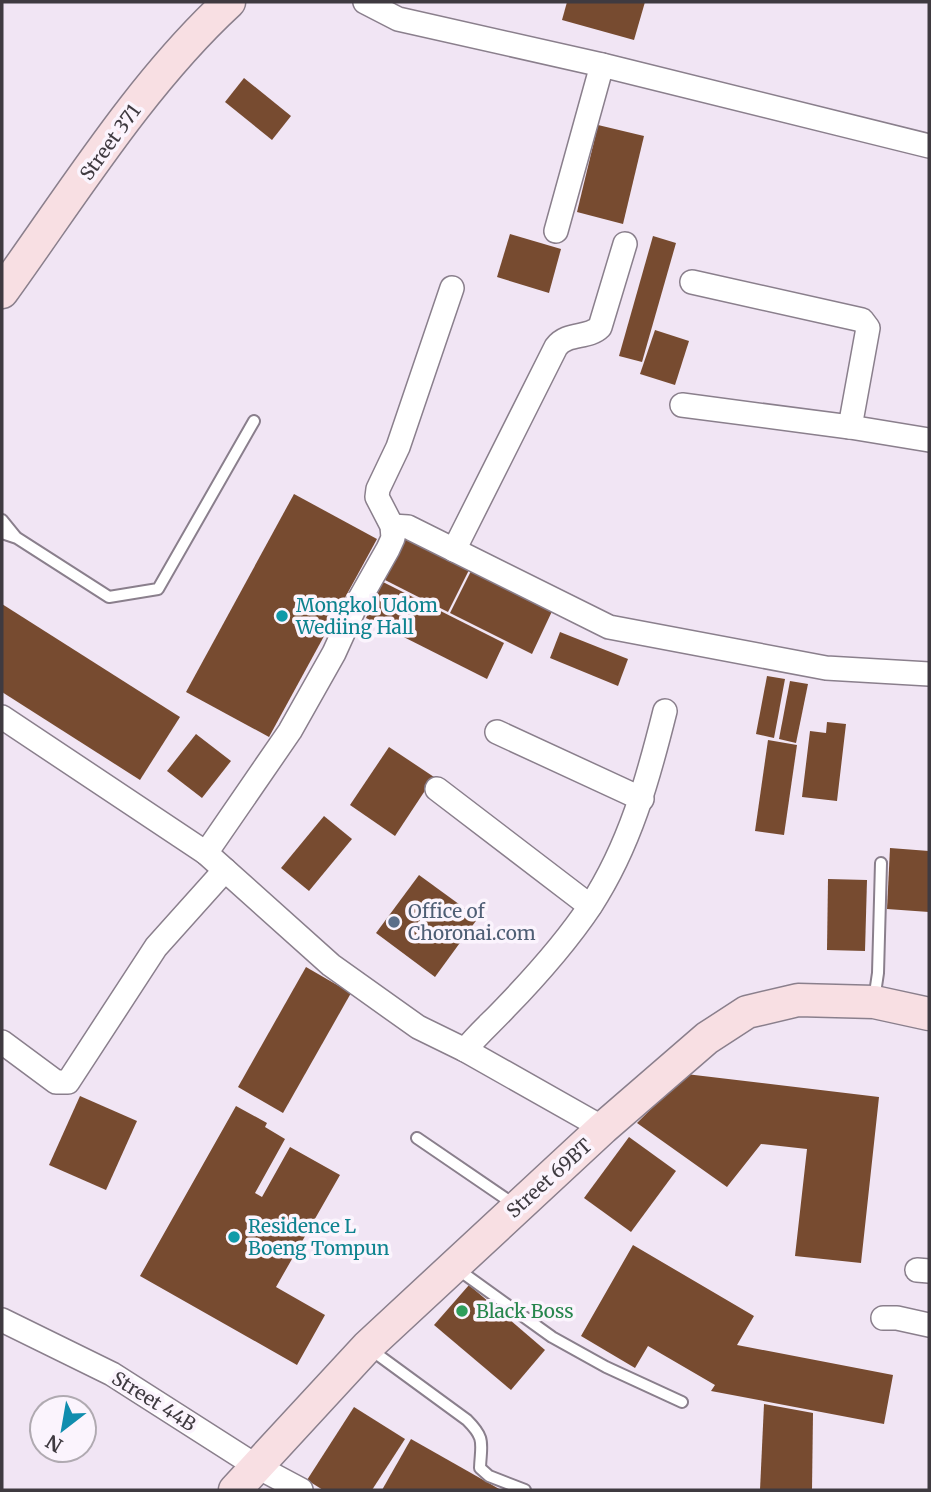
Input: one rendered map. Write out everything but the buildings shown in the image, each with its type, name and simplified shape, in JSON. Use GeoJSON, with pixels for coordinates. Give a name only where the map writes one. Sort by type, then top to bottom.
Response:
{"type":"FeatureCollection","features":[{"type":"Feature","properties":{"kind":"street","name":"Street 371"},"geometry":{"type":"LineString","coordinates":[[2,292],[139,102],[204,25],[229,2]]}},
{"type":"Feature","properties":{"kind":"street"},"geometry":{"type":"LineString","coordinates":[[365,2],[398,19],[602,65],[929,146]]}},
{"type":"Feature","properties":{"kind":"street"},"geometry":{"type":"LineString","coordinates":[[556,232],[602,65]]}},
{"type":"Feature","properties":{"kind":"street"},"geometry":{"type":"LineString","coordinates":[[454,550],[556,347],[561,340],[595,332],[600,327],[625,244]]}},
{"type":"Feature","properties":{"kind":"street"},"geometry":{"type":"LineString","coordinates":[[692,282],[866,323],[868,328],[850,427]]}},
{"type":"Feature","properties":{"kind":"street"},"geometry":{"type":"LineString","coordinates":[[206,853],[290,731],[393,538],[392,526],[377,497],[378,489],[398,447],[452,288]]}},
{"type":"Feature","properties":{"kind":"street"},"geometry":{"type":"LineString","coordinates":[[682,405],[929,440]]}},
{"type":"Feature","properties":{"kind":"street"},"geometry":{"type":"LineString","coordinates":[[392,526],[408,527],[609,627],[827,668],[929,674]]}},
{"type":"Feature","properties":{"kind":"street"},"geometry":{"type":"LineString","coordinates":[[466,1050],[555,951],[590,906],[625,845],[642,799],[665,711]]}},
{"type":"Feature","properties":{"kind":"street"},"geometry":{"type":"LineString","coordinates":[[2,718],[206,853],[331,964],[418,1027],[466,1050],[603,1128]]}},
{"type":"Feature","properties":{"kind":"street"},"geometry":{"type":"LineString","coordinates":[[497,732],[642,799]]}},
{"type":"Feature","properties":{"kind":"street"},"geometry":{"type":"LineString","coordinates":[[437,789],[590,906]]}},
{"type":"Feature","properties":{"kind":"street"},"geometry":{"type":"LineString","coordinates":[[2,1042],[56,1082],[68,1082],[156,947],[225,870]]}},
{"type":"Feature","properties":{"kind":"street","name":"Street 69BT"},"geometry":{"type":"LineString","coordinates":[[236,1490],[367,1347],[603,1128],[707,1038],[747,1012],[798,1000],[874,1002],[929,1014]]}},
{"type":"Feature","properties":{"kind":"street"},"geometry":{"type":"LineString","coordinates":[[883,1318],[897,1318],[929,1325]]}},
{"type":"Feature","properties":{"kind":"street","name":"Street 44B"},"geometry":{"type":"LineString","coordinates":[[2,1320],[111,1374],[256,1466],[301,1490]]}},
{"type":"Feature","properties":{"kind":"lane"},"geometry":{"type":"LineString","coordinates":[[2,533],[17,538],[109,597],[158,589],[254,421]]}},
{"type":"Feature","properties":{"kind":"lane"},"geometry":{"type":"LineString","coordinates":[[2,520],[17,538]]}},
{"type":"Feature","properties":{"kind":"lane"},"geometry":{"type":"LineString","coordinates":[[874,1002],[878,973],[881,863]]}},
{"type":"Feature","properties":{"kind":"lane"},"geometry":{"type":"LineString","coordinates":[[416,1138],[518,1206]]}},
{"type":"Feature","properties":{"kind":"lane"},"geometry":{"type":"LineString","coordinates":[[453,1266],[552,1336],[606,1367],[682,1402]]}},
{"type":"Feature","properties":{"kind":"lane"},"geometry":{"type":"LineString","coordinates":[[367,1347],[467,1420],[483,1442],[480,1468],[489,1476],[525,1490]]}},
{"type":"Feature","properties":{"kind":"place","name":"Mongkol Udom Wediing Hall"},"geometry":{"type":"Point","coordinates":[282,616]}},
{"type":"Feature","properties":{"kind":"place","name":"Office of Choronai.com"},"geometry":{"type":"Point","coordinates":[394,922]}},
{"type":"Feature","properties":{"kind":"place","name":"Residence L Boeng Tompun"},"geometry":{"type":"Point","coordinates":[234,1237]}},
{"type":"Feature","properties":{"kind":"place","name":"Black Boss"},"geometry":{"type":"Point","coordinates":[462,1311]}}]}
